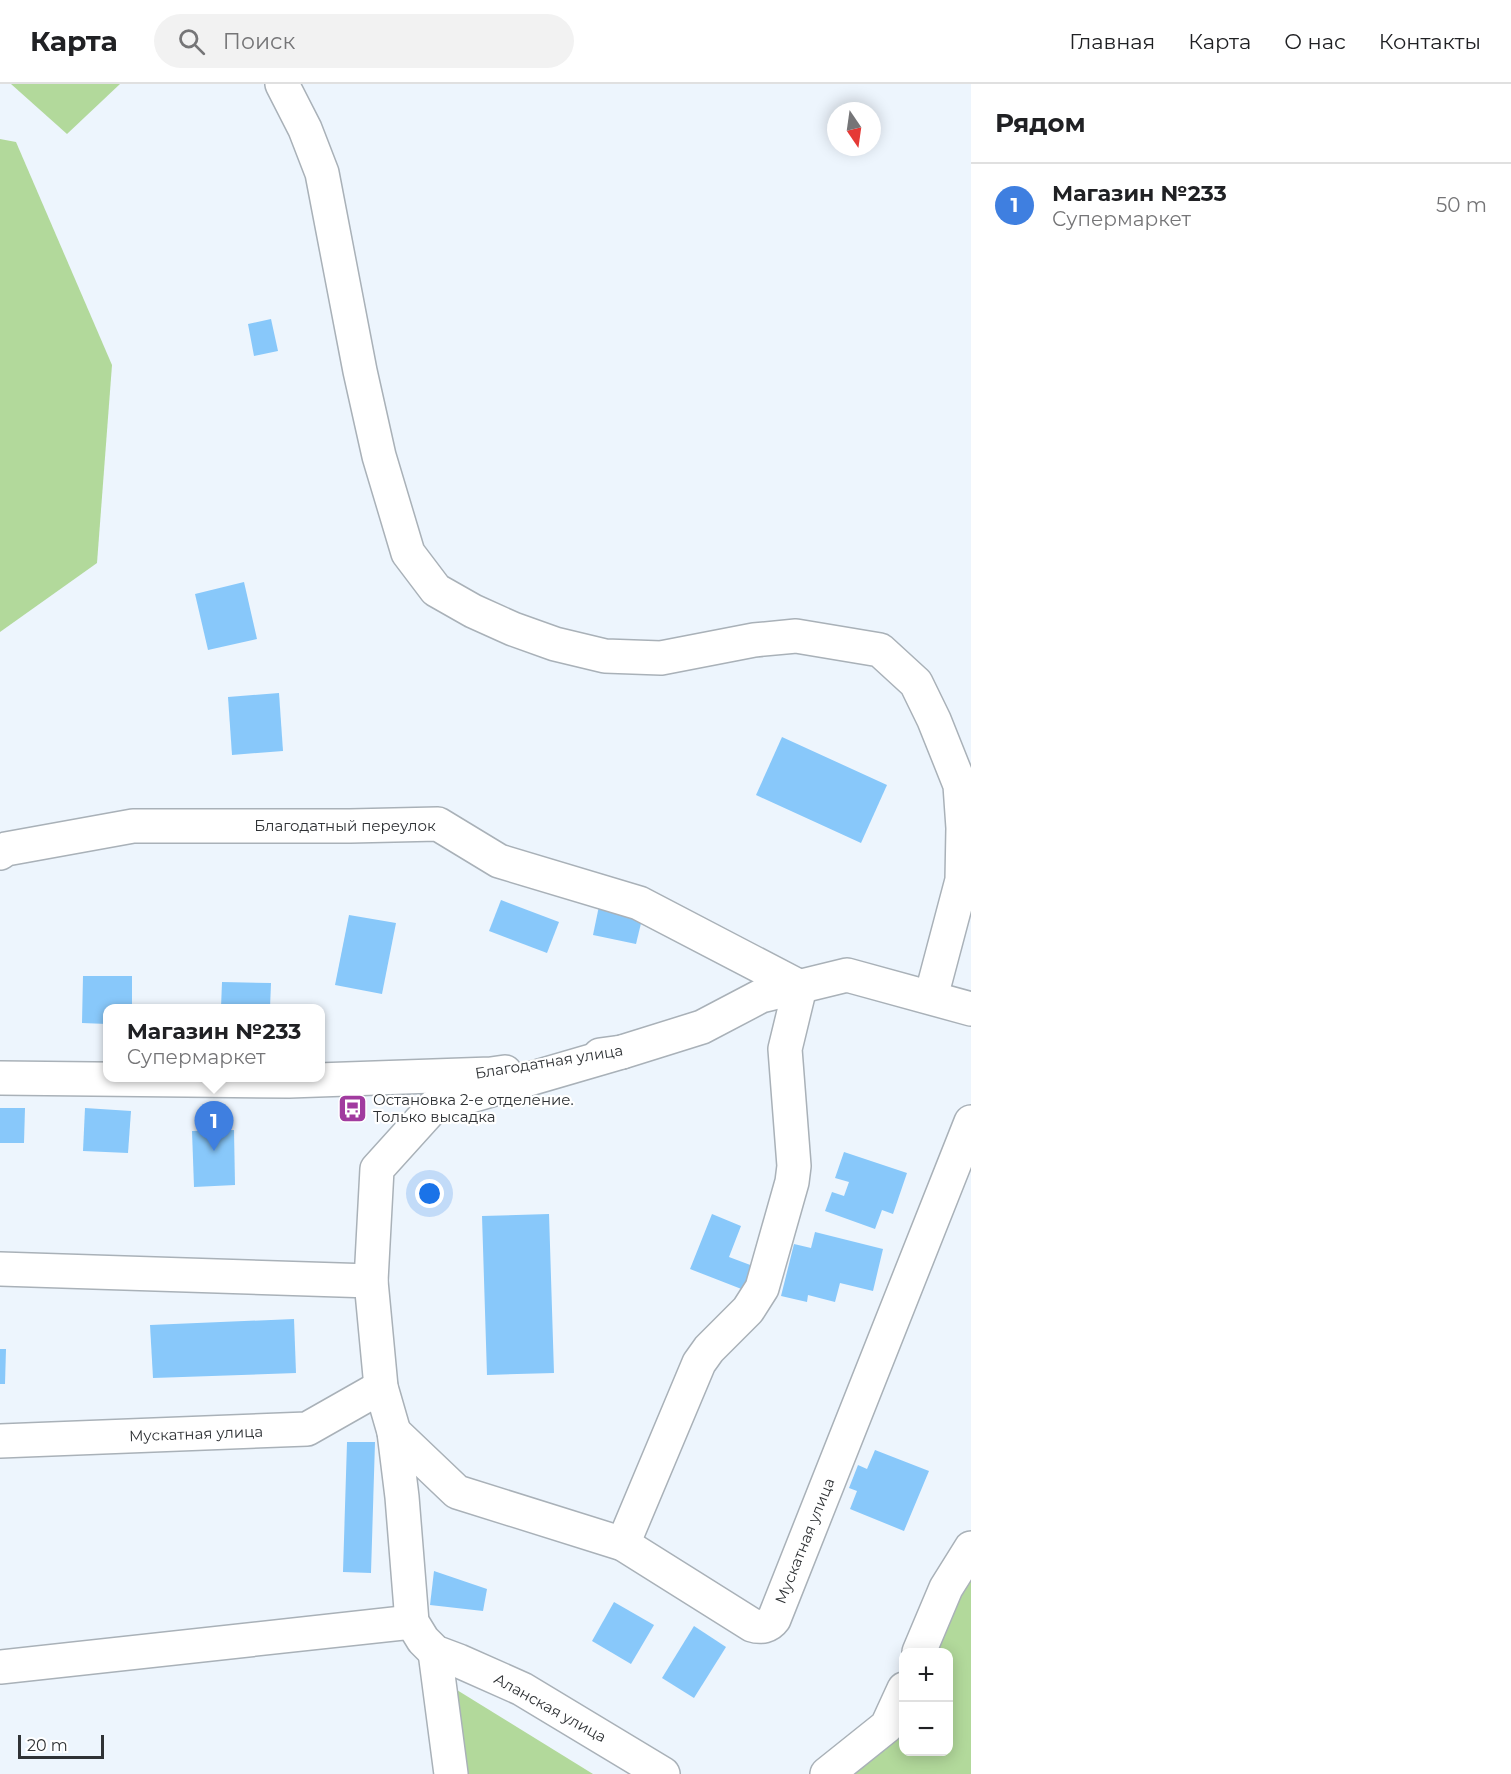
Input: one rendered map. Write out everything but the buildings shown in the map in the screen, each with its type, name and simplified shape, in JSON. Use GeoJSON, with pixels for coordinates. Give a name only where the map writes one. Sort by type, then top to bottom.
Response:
{"type":"FeatureCollection","features":[{"type":"Feature","properties":{"kind":"street"},"geometry":{"type":"LineString","coordinates":[[282,84],[305,129],[322,173],[364,392],[379,456],[408,553],[436,590],[473,611],[513,629],[555,644],[605,656],[661,658],[754,640],[796,636],[880,650],[916,682],[960,785],[963,828],[962,880],[931,997]]}},
{"type":"Feature","properties":{"kind":"street","name":"Благодатный переулок"},"geometry":{"type":"LineString","coordinates":[[0,853],[6,849],[133,826],[438,824],[499,861],[639,903],[800,987]]}},
{"type":"Feature","properties":{"kind":"street","name":"Благодатная улица"},"geometry":{"type":"LineString","coordinates":[[325,1080],[492,1074],[622,1052],[702,1027],[761,996],[847,975],[971,1009]]}},
{"type":"Feature","properties":{"kind":"street"},"geometry":{"type":"LineString","coordinates":[[623,1544],[699,1363],[709,1349],[748,1310],[762,1288],[792,1182],[794,1166],[785,1049],[800,987]]}},
{"type":"Feature","properties":{"kind":"street"},"geometry":{"type":"LineString","coordinates":[[0,1667],[412,1622],[402,1497],[394,1432],[381,1387],[371,1281],[377,1169],[433,1107],[622,1052]]}},
{"type":"Feature","properties":{"kind":"street","name":"Благодатная улица"},"geometry":{"type":"LineString","coordinates":[[0,1078],[103,1079]]}},
{"type":"Feature","properties":{"kind":"street","name":"Мускатная улица"},"geometry":{"type":"LineString","coordinates":[[394,1432],[457,1492],[623,1544],[752,1625],[764,1627],[773,1621],[971,1122]]}},
{"type":"Feature","properties":{"kind":"street"},"geometry":{"type":"LineString","coordinates":[[0,1269],[371,1281]]}},
{"type":"Feature","properties":{"kind":"street","name":"Мускатная улица"},"geometry":{"type":"LineString","coordinates":[[0,1441],[307,1429],[381,1387]]}},
{"type":"Feature","properties":{"kind":"street"},"geometry":{"type":"LineString","coordinates":[[921,1648],[946,1588],[971,1548]]}},
{"type":"Feature","properties":{"kind":"street","name":"Аланская улица"},"geometry":{"type":"LineString","coordinates":[[412,1622],[423,1640],[435,1652],[522,1689],[663,1774]]}},
{"type":"Feature","properties":{"kind":"street"},"geometry":{"type":"LineString","coordinates":[[435,1652],[451,1774]]}},
{"type":"Feature","properties":{"kind":"street"},"geometry":{"type":"LineString","coordinates":[[827,1774],[887,1726],[899,1698]]}},
{"type":"Feature","properties":{"kind":"green space"},"geometry":{"type":"Polygon","coordinates":[[[11,84],[120,84],[67,134],[11,84]]]}},
{"type":"Feature","properties":{"kind":"green space"},"geometry":{"type":"Polygon","coordinates":[[[0,139],[16,142],[112,365],[97,563],[0,632],[0,139]]]}},
{"type":"Feature","properties":{"kind":"green space"},"geometry":{"type":"Polygon","coordinates":[[[971,1555],[971,1774],[842,1774],[899,1677],[899,1756],[953,1756],[953,1648],[916,1648],[971,1555]]]}},
{"type":"Feature","properties":{"kind":"green space"},"geometry":{"type":"Polygon","coordinates":[[[444,1682],[593,1774],[460,1774],[444,1682]]]}},
{"type":"Feature","properties":{"kind":"place","name":"Остановка 2-е отделение. Только высадка"},"geometry":{"type":"Point","coordinates":[352,1109]}},
{"type":"Feature","properties":{"kind":"place","name":"Магазин №233"},"geometry":{"type":"Point","coordinates":[214,1151]}}]}
